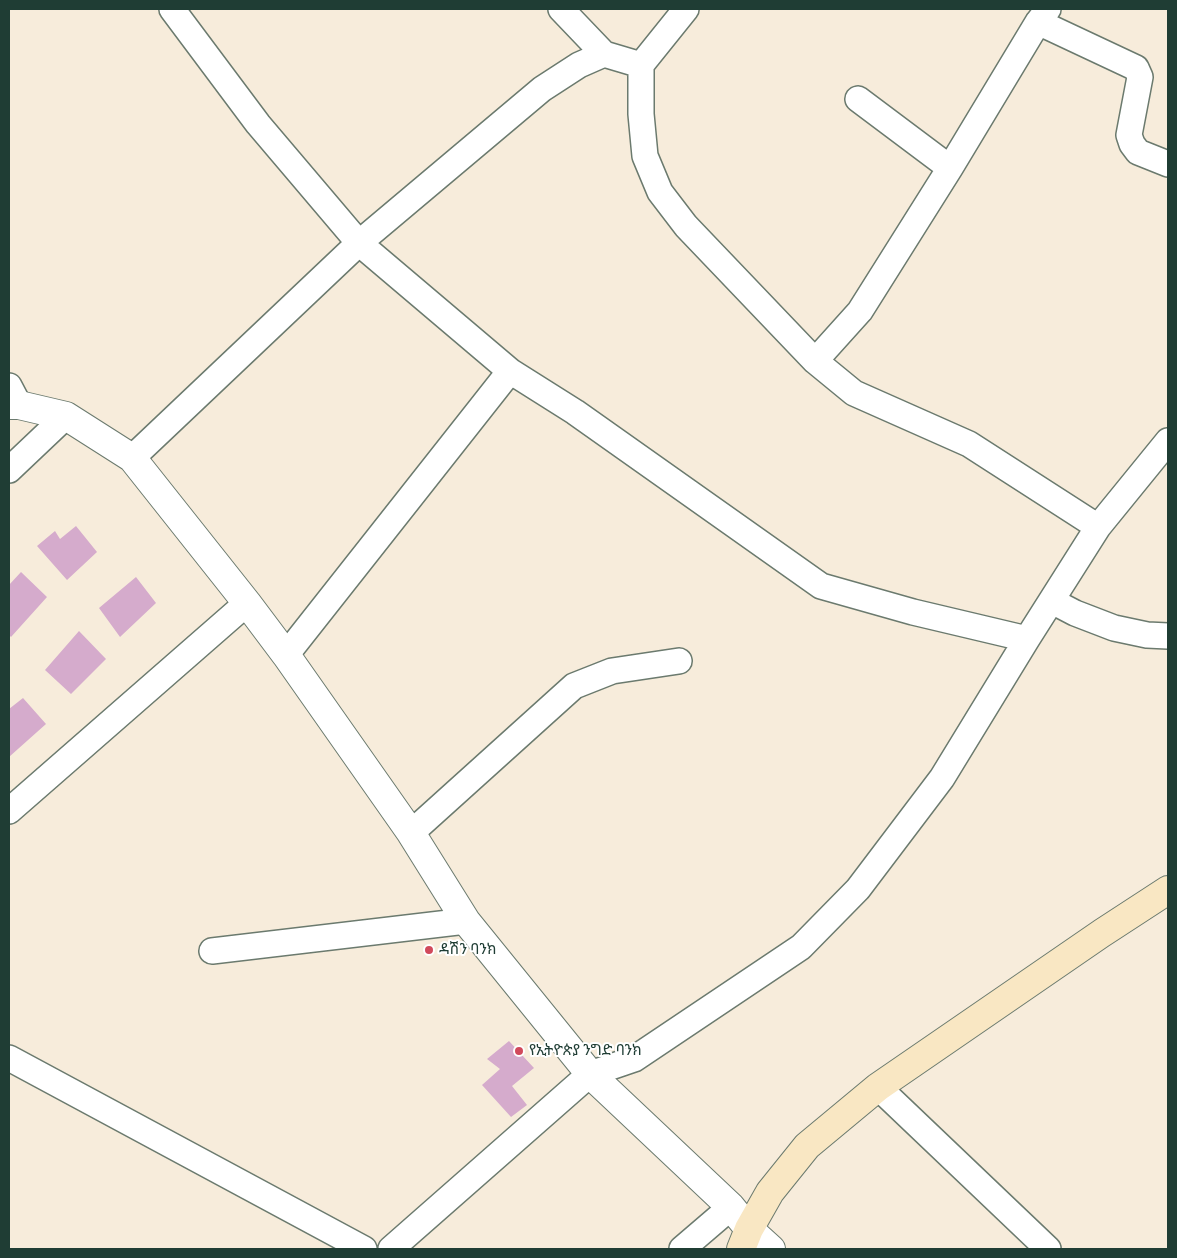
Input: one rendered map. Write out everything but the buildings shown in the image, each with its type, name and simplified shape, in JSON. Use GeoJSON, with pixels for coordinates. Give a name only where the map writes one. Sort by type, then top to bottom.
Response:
{"type":"FeatureCollection","features":[{"type":"Feature","properties":{"kind":"main road"},"geometry":{"type":"LineString","coordinates":[[745,1239],[770,1192],[807,1146],[878,1087],[1102,933],[1168,890]]}},
{"type":"Feature","properties":{"kind":"street"},"geometry":{"type":"LineString","coordinates":[[172,9],[258,124],[359,243],[510,371],[575,412],[821,586],[913,612],[1027,638]]}},
{"type":"Feature","properties":{"kind":"street"},"geometry":{"type":"LineString","coordinates":[[561,9],[604,54],[641,65]]}},
{"type":"Feature","properties":{"kind":"street"},"geometry":{"type":"LineString","coordinates":[[686,9],[641,65],[641,114],[644,156],[660,192],[686,226],[815,361],[854,393],[969,444],[1098,527]]}},
{"type":"Feature","properties":{"kind":"street"},"geometry":{"type":"LineString","coordinates":[[815,361],[860,311],[1043,15],[1136,68],[1140,77],[1129,135],[1132,144],[1138,152],[1168,164]]}},
{"type":"Feature","properties":{"kind":"street"},"geometry":{"type":"LineString","coordinates":[[132,458],[359,243],[542,89],[579,65],[604,54]]}},
{"type":"Feature","properties":{"kind":"street"},"geometry":{"type":"LineString","coordinates":[[858,99],[950,168]]}},
{"type":"Feature","properties":{"kind":"street"},"geometry":{"type":"LineString","coordinates":[[286,655],[510,371]]}},
{"type":"Feature","properties":{"kind":"street"},"geometry":{"type":"LineString","coordinates":[[12,399],[66,416],[132,458],[286,655],[411,833],[466,921],[590,1074],[731,1207],[745,1239],[772,1249]]}},
{"type":"Feature","properties":{"kind":"street"},"geometry":{"type":"LineString","coordinates":[[9,470],[66,416]]}},
{"type":"Feature","properties":{"kind":"street"},"geometry":{"type":"LineString","coordinates":[[391,1249],[590,1074],[634,1059],[800,947],[858,889],[942,778],[1027,638],[1098,527],[1168,441]]}},
{"type":"Feature","properties":{"kind":"street"},"geometry":{"type":"LineString","coordinates":[[1052,601],[1075,613],[1114,628],[1147,635],[1168,636]]}},
{"type":"Feature","properties":{"kind":"street"},"geometry":{"type":"LineString","coordinates":[[9,811],[247,603]]}},
{"type":"Feature","properties":{"kind":"street"},"geometry":{"type":"LineString","coordinates":[[411,833],[574,686],[612,671],[679,661]]}},
{"type":"Feature","properties":{"kind":"street"},"geometry":{"type":"LineString","coordinates":[[212,951],[466,921]]}},
{"type":"Feature","properties":{"kind":"street"},"geometry":{"type":"LineString","coordinates":[[9,1058],[364,1249]]}},
{"type":"Feature","properties":{"kind":"street"},"geometry":{"type":"LineString","coordinates":[[878,1087],[1048,1249]]}},
{"type":"Feature","properties":{"kind":"street"},"geometry":{"type":"LineString","coordinates":[[682,1249],[731,1207]]}},
{"type":"Feature","properties":{"kind":"place","name":"ዳሽን ባንክ"},"geometry":{"type":"Point","coordinates":[429,950]}},
{"type":"Feature","properties":{"kind":"place","name":"የኢትዮጵያ ንግድ ባንክ"},"geometry":{"type":"Point","coordinates":[519,1051]}}]}
